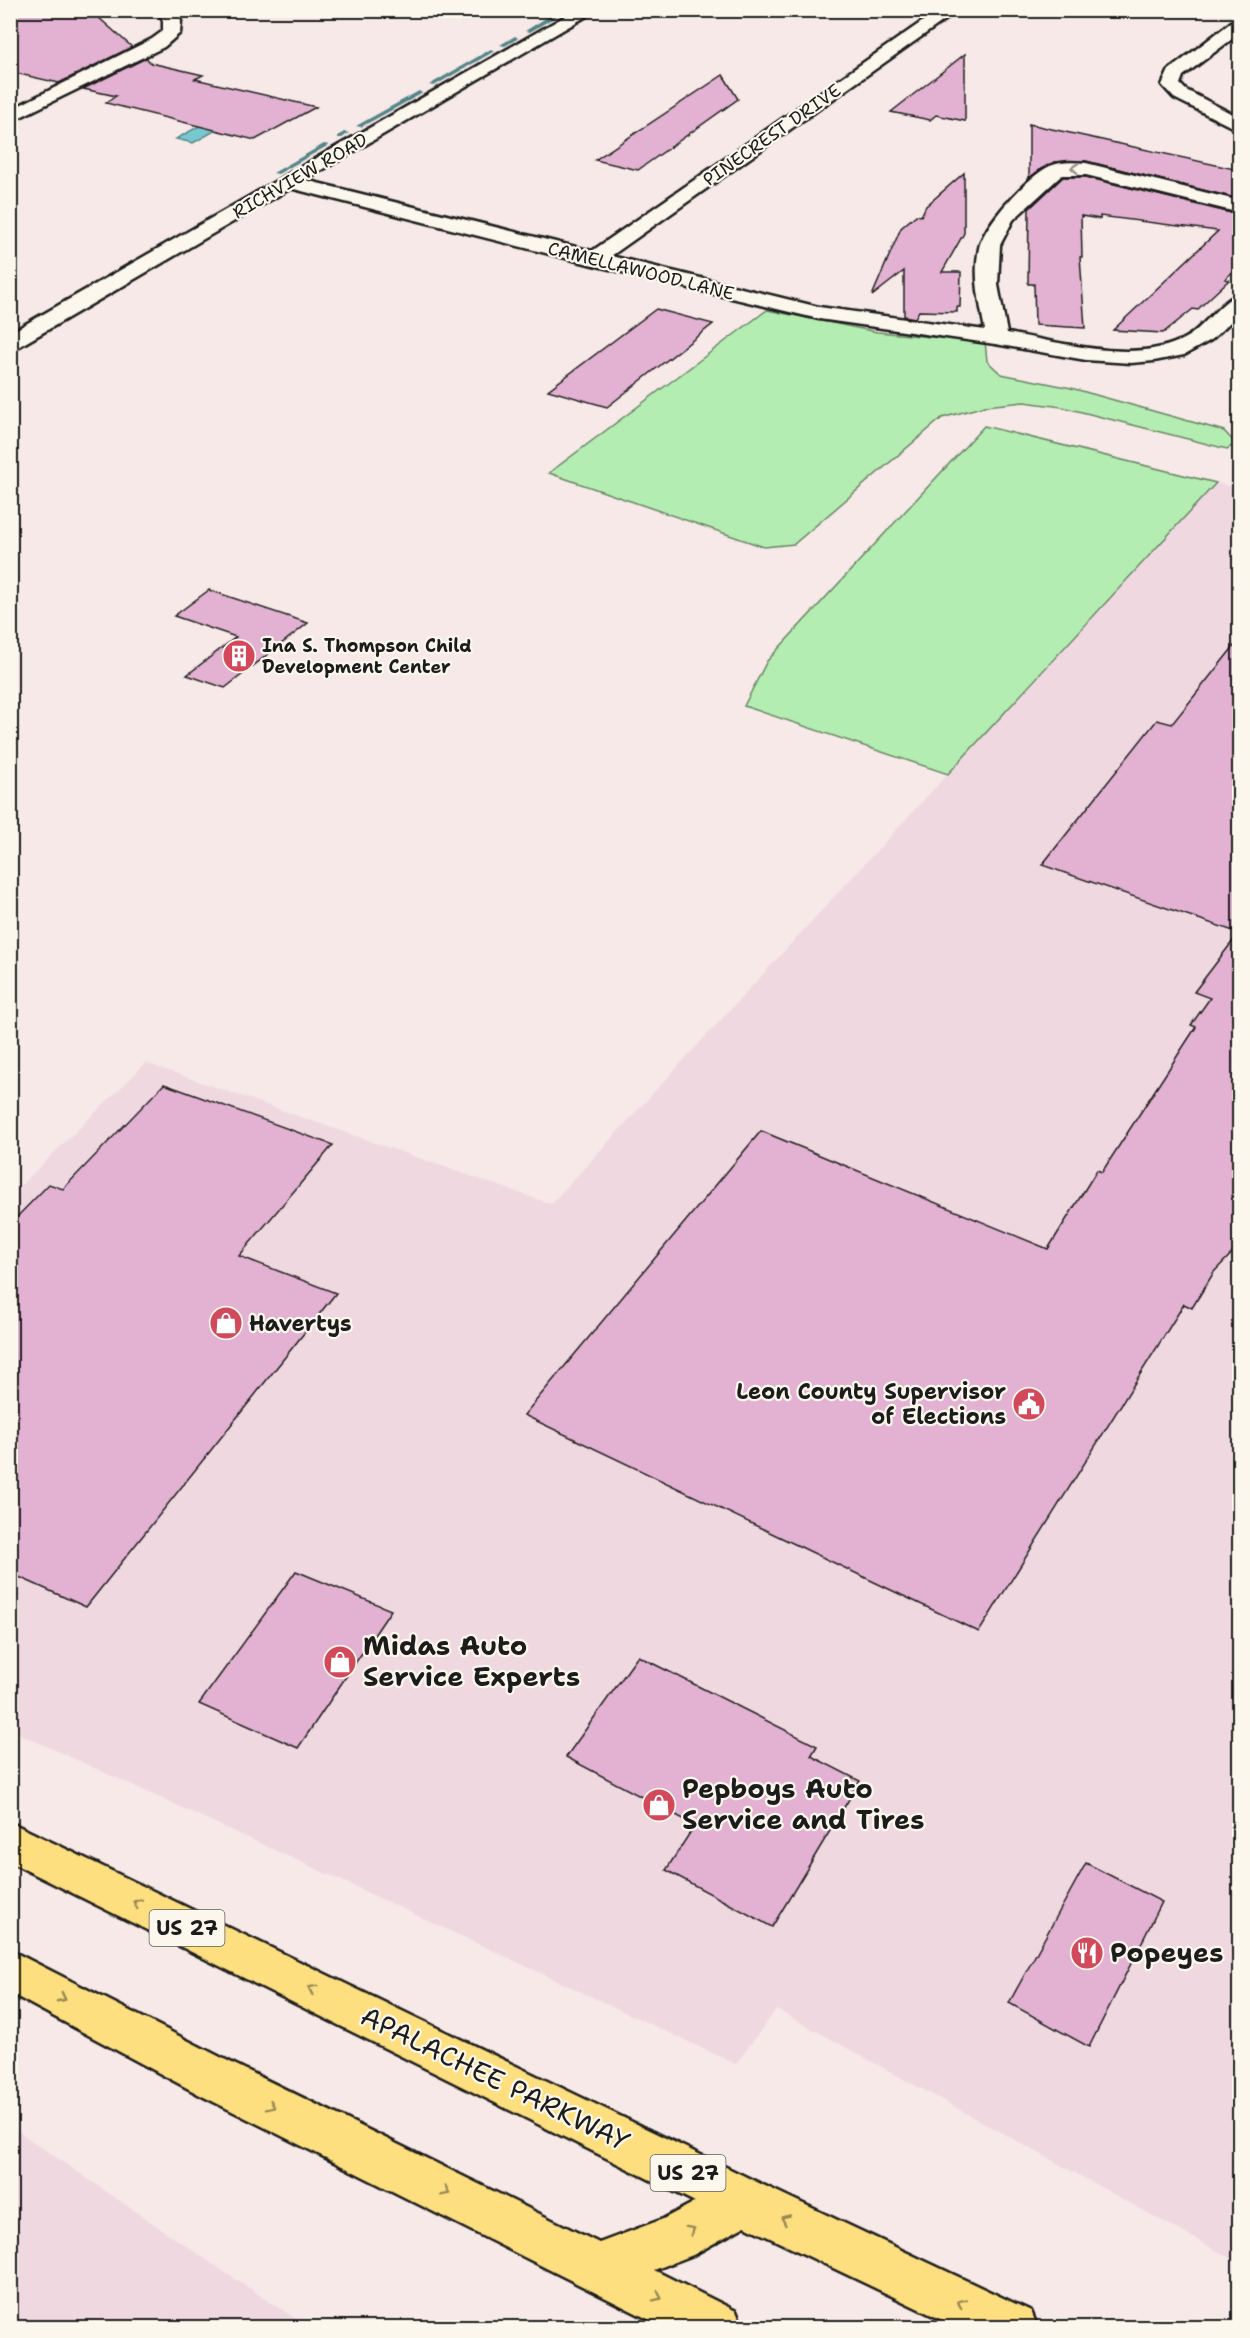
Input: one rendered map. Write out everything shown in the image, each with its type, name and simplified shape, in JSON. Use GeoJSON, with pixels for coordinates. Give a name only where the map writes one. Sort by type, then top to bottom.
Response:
{"type":"FeatureCollection","features":[{"type":"Feature","properties":{"kind":"main road","name":"APALACHEE PARKWAY"},"geometry":{"type":"LineString","coordinates":[[10,1841],[744,2200],[1014,2328]]}},
{"type":"Feature","properties":{"kind":"main road"},"geometry":{"type":"LineString","coordinates":[[10,1970],[218,2080],[719,2328]]}},
{"type":"Feature","properties":{"kind":"main road"},"geometry":{"type":"LineString","coordinates":[[598,2268],[676,2238],[744,2200]]}},
{"type":"Feature","properties":{"kind":"street"},"geometry":{"type":"LineString","coordinates":[[10,117],[158,43],[171,33],[172,21],[166,10]]}},
{"type":"Feature","properties":{"kind":"street","name":"RICHVIEW ROAD"},"geometry":{"type":"LineString","coordinates":[[10,342],[589,10]]}},
{"type":"Feature","properties":{"kind":"street","name":"PINECREST DRIVE"},"geometry":{"type":"LineString","coordinates":[[593,259],[951,10]]}},
{"type":"Feature","properties":{"kind":"street"},"geometry":{"type":"LineString","coordinates":[[1239,24],[1174,74],[1171,85],[1180,94],[1239,126]]}},
{"type":"Feature","properties":{"kind":"street"},"geometry":{"type":"LineString","coordinates":[[996,338],[988,276],[988,253],[993,234],[1007,215],[1055,170],[1072,166],[1239,207]]}},
{"type":"Feature","properties":{"kind":"street","name":"CAMELLAWOOD LANE"},"geometry":{"type":"LineString","coordinates":[[289,182],[593,259],[819,313],[880,324],[996,338],[1106,357],[1143,356],[1175,350],[1191,344],[1211,331],[1239,300]]}},
{"type":"Feature","properties":{"kind":"street"},"geometry":{"type":"LineString","coordinates":[[1026,196],[1068,188],[1108,184],[1152,186]]}},
{"type":"Feature","properties":{"kind":"shaded area"},"geometry":{"type":"Polygon","coordinates":[[[1216,483],[1239,489],[1239,2263],[776,2009],[736,2064],[11,1730],[10,1189],[15,1191],[146,1063],[551,1204],[1216,483]]]}},
{"type":"Feature","properties":{"kind":"shaded area"},"geometry":{"type":"Polygon","coordinates":[[[10,2126],[223,2271],[308,2327],[11,2327],[10,2126]]]}},
{"type":"Feature","properties":{"kind":"green space"},"geometry":{"type":"Polygon","coordinates":[[[767,310],[877,332],[985,342],[987,361],[1001,374],[1071,388],[1224,431],[1236,444],[1227,449],[1062,407],[1024,402],[985,406],[942,418],[794,544],[764,547],[549,473],[767,310]]]}},
{"type":"Feature","properties":{"kind":"green space"},"geometry":{"type":"Polygon","coordinates":[[[984,426],[1216,483],[948,774],[744,706],[767,661],[984,426]]]}},
{"type":"Feature","properties":{"kind":"water"},"geometry":{"type":"Polygon","coordinates":[[[201,125],[218,129],[193,143],[176,139],[201,125]]]}},
{"type":"Feature","properties":{"kind":"building"},"geometry":{"type":"Polygon","coordinates":[[[10,10],[90,10],[132,47],[59,83],[10,72],[10,10]]]}},
{"type":"Feature","properties":{"kind":"building"},"geometry":{"type":"Polygon","coordinates":[[[965,54],[965,121],[936,115],[930,120],[891,112],[965,54]]]}},
{"type":"Feature","properties":{"kind":"building"},"geometry":{"type":"Polygon","coordinates":[[[146,58],[151,63],[203,75],[195,79],[316,107],[255,140],[106,103],[116,96],[83,89],[146,58]]]}},
{"type":"Feature","properties":{"kind":"building"},"geometry":{"type":"Polygon","coordinates":[[[723,75],[738,99],[638,170],[595,160],[723,75]]]}},
{"type":"Feature","properties":{"kind":"building"},"geometry":{"type":"Polygon","coordinates":[[[1029,124],[1239,170],[1239,199],[1086,161],[1054,162],[1029,178],[1029,124]]]}},
{"type":"Feature","properties":{"kind":"building"},"geometry":{"type":"Polygon","coordinates":[[[964,173],[964,233],[942,272],[961,272],[960,307],[957,307],[957,312],[919,311],[915,318],[904,316],[904,271],[872,296],[901,228],[916,215],[921,216],[926,206],[964,173]]]}},
{"type":"Feature","properties":{"kind":"building"},"geometry":{"type":"Polygon","coordinates":[[[1063,177],[1086,177],[1239,215],[1239,266],[1225,279],[1229,280],[1197,310],[1193,309],[1163,333],[1113,330],[1218,231],[1100,216],[1100,219],[1081,216],[1082,257],[1080,257],[1085,328],[1035,325],[1034,284],[1028,284],[1029,209],[1063,177]]]}},
{"type":"Feature","properties":{"kind":"building"},"geometry":{"type":"Polygon","coordinates":[[[656,309],[713,324],[607,407],[548,390],[656,309]]]}},
{"type":"Feature","properties":{"kind":"building","name":"Ina S. Thompson Child Development Center"},"geometry":{"type":"Polygon","coordinates":[[[209,590],[308,623],[225,688],[187,675],[236,637],[174,616],[209,590]]]}},
{"type":"Feature","properties":{"kind":"building"},"geometry":{"type":"Polygon","coordinates":[[[1239,640],[1239,933],[1042,865],[1157,720],[1172,724],[1239,640]]]}},
{"type":"Feature","properties":{"kind":"building"},"geometry":{"type":"Polygon","coordinates":[[[1239,933],[1239,1246],[1214,1272],[1192,1308],[1184,1304],[979,1632],[524,1415],[761,1131],[1048,1249],[1097,1170],[1102,1172],[1196,1027],[1191,1025],[1210,998],[1194,992],[1239,933]]]}},
{"type":"Feature","properties":{"kind":"building"},"geometry":{"type":"Polygon","coordinates":[[[164,1084],[333,1145],[239,1256],[336,1293],[86,1607],[10,1573],[10,1224],[49,1184],[63,1189],[164,1084]]]}},
{"type":"Feature","properties":{"kind":"building"},"geometry":{"type":"Polygon","coordinates":[[[296,1571],[391,1610],[298,1748],[199,1704],[296,1571]]]}},
{"type":"Feature","properties":{"kind":"building"},"geometry":{"type":"Polygon","coordinates":[[[638,1656],[817,1746],[811,1756],[860,1781],[772,1927],[666,1870],[695,1825],[566,1757],[638,1656]]]}},
{"type":"Feature","properties":{"kind":"building","name":"Popeyes"},"geometry":{"type":"Polygon","coordinates":[[[1086,1863],[1162,1902],[1089,2047],[1009,2003],[1086,1863]]]}},
{"type":"Feature","properties":{"kind":"waterway"},"geometry":{"type":"LineString","coordinates":[[528,31],[564,10]]}},
{"type":"Feature","properties":{"kind":"waterway"},"geometry":{"type":"LineString","coordinates":[[503,45],[515,38]]}},
{"type":"Feature","properties":{"kind":"waterway"},"geometry":{"type":"LineString","coordinates":[[432,85],[491,51]]}},
{"type":"Feature","properties":{"kind":"waterway"},"geometry":{"type":"LineString","coordinates":[[359,126],[419,93]]}},
{"type":"Feature","properties":{"kind":"waterway"},"geometry":{"type":"LineString","coordinates":[[340,137],[346,133]]}},
{"type":"Feature","properties":{"kind":"waterway"},"geometry":{"type":"LineString","coordinates":[[276,173],[326,145]]}},
{"type":"Feature","properties":{"kind":"place","name":"Ina S. Thompson Child Development Center"},"geometry":{"type":"Point","coordinates":[239,656]}},
{"type":"Feature","properties":{"kind":"place","name":"Havertys"},"geometry":{"type":"Point","coordinates":[226,1323]}},
{"type":"Feature","properties":{"kind":"place","name":"Leon County Supervisor of Elections"},"geometry":{"type":"Point","coordinates":[1029,1404]}},
{"type":"Feature","properties":{"kind":"place","name":"Midas Auto Service Experts"},"geometry":{"type":"Point","coordinates":[340,1662]}},
{"type":"Feature","properties":{"kind":"place","name":"Pepboys Auto Service and Tires"},"geometry":{"type":"Point","coordinates":[659,1805]}},
{"type":"Feature","properties":{"kind":"place","name":"Popeyes"},"geometry":{"type":"Point","coordinates":[1087,1953]}}]}
